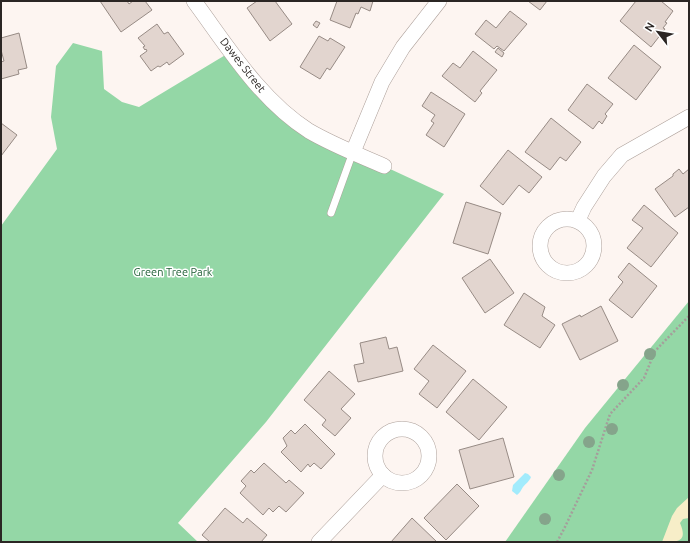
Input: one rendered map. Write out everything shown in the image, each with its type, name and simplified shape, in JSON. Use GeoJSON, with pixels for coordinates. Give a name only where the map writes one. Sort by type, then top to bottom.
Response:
{"type":"FeatureCollection","features":[{"type":"Feature","properties":{"kind":"street","name":"Dawes Street"},"geometry":{"type":"LineString","coordinates":[[194,1],[260,89],[280,109],[308,130],[331,143],[384,166]]}},
{"type":"Feature","properties":{"kind":"street"},"geometry":{"type":"LineString","coordinates":[[353,152],[382,82],[403,47],[439,1]]}},
{"type":"Feature","properties":{"kind":"street"},"geometry":{"type":"LineString","coordinates":[[578,220],[584,207],[604,176],[622,155],[689,117]]}},
{"type":"Feature","properties":{"kind":"street"},"geometry":{"type":"LineString","coordinates":[[319,542],[383,475]]}},
{"type":"Feature","properties":{"kind":"lane"},"geometry":{"type":"LineString","coordinates":[[331,213],[353,152]]}},
{"type":"Feature","properties":{"kind":"path"},"geometry":{"type":"LineString","coordinates":[[557,542],[592,470],[610,414],[644,378],[655,351],[689,316]]}},
{"type":"Feature","properties":{"kind":"green space","name":"Green Tree Park"},"geometry":{"type":"Polygon","coordinates":[[[73,43],[102,51],[104,89],[122,102],[139,107],[232,51],[280,109],[375,162],[444,194],[266,422],[178,523],[198,542],[1,542],[1,226],[57,149],[51,117],[56,66],[73,43]]]}},
{"type":"Feature","properties":{"kind":"green space"},"geometry":{"type":"Polygon","coordinates":[[[689,301],[689,542],[505,542],[585,428],[689,301]]]}},
{"type":"Feature","properties":{"kind":"sand"},"geometry":{"type":"Polygon","coordinates":[[[689,497],[689,518],[683,519],[680,523],[683,534],[682,537],[680,540],[673,542],[662,542],[672,516],[677,508],[689,497]]]}},
{"type":"Feature","properties":{"kind":"water"},"geometry":{"type":"Polygon","coordinates":[[[525,473],[531,477],[517,495],[512,491],[513,485],[525,473]]]}},
{"type":"Feature","properties":{"kind":"building"},"geometry":{"type":"Polygon","coordinates":[[[100,1],[127,1],[129,4],[133,1],[145,1],[152,10],[121,32],[100,1]]]}},
{"type":"Feature","properties":{"kind":"building"},"geometry":{"type":"Polygon","coordinates":[[[257,1],[275,1],[292,24],[270,41],[247,8],[257,1]]]}},
{"type":"Feature","properties":{"kind":"building"},"geometry":{"type":"Polygon","coordinates":[[[337,1],[373,1],[370,11],[361,7],[358,14],[356,13],[350,28],[330,20],[337,1]]]}},
{"type":"Feature","properties":{"kind":"building"},"geometry":{"type":"Polygon","coordinates":[[[528,1],[547,1],[540,10],[528,1]]]}},
{"type":"Feature","properties":{"kind":"building"},"geometry":{"type":"Polygon","coordinates":[[[636,1],[661,1],[673,11],[665,22],[667,23],[663,28],[665,29],[651,47],[620,21],[636,1]]]}},
{"type":"Feature","properties":{"kind":"building"},"geometry":{"type":"Polygon","coordinates":[[[510,11],[527,24],[504,51],[497,46],[494,49],[475,34],[486,20],[496,28],[510,11]]]}},
{"type":"Feature","properties":{"kind":"building"},"geometry":{"type":"Polygon","coordinates":[[[316,21],[320,23],[317,28],[313,25],[316,21]]]}},
{"type":"Feature","properties":{"kind":"building"},"geometry":{"type":"Polygon","coordinates":[[[157,24],[164,34],[168,32],[184,54],[169,65],[167,62],[151,71],[140,56],[147,51],[143,47],[145,46],[138,38],[157,24]]]}},
{"type":"Feature","properties":{"kind":"building"},"geometry":{"type":"Polygon","coordinates":[[[19,33],[27,68],[18,70],[19,74],[1,79],[1,62],[4,61],[1,50],[1,38],[19,33]]]}},
{"type":"Feature","properties":{"kind":"building"},"geometry":{"type":"Polygon","coordinates":[[[319,36],[328,41],[330,38],[345,47],[330,70],[327,68],[320,79],[300,67],[319,36]]]}},
{"type":"Feature","properties":{"kind":"building"},"geometry":{"type":"Polygon","coordinates":[[[634,45],[661,67],[636,100],[608,78],[634,45]]]}},
{"type":"Feature","properties":{"kind":"building"},"geometry":{"type":"Polygon","coordinates":[[[498,48],[504,53],[502,57],[495,52],[498,48]]]}},
{"type":"Feature","properties":{"kind":"building"},"geometry":{"type":"Polygon","coordinates":[[[473,51],[497,70],[480,91],[482,93],[475,102],[442,76],[453,63],[460,68],[473,51]]]}},
{"type":"Feature","properties":{"kind":"building"},"geometry":{"type":"Polygon","coordinates":[[[587,84],[613,104],[605,114],[607,116],[602,124],[599,121],[593,129],[568,110],[587,84]]]}},
{"type":"Feature","properties":{"kind":"building"},"geometry":{"type":"Polygon","coordinates":[[[431,92],[465,114],[444,147],[426,135],[434,123],[431,121],[435,115],[422,106],[431,92]]]}},
{"type":"Feature","properties":{"kind":"building"},"geometry":{"type":"Polygon","coordinates":[[[551,118],[581,142],[566,161],[560,157],[550,170],[525,152],[551,118]]]}},
{"type":"Feature","properties":{"kind":"building"},"geometry":{"type":"Polygon","coordinates":[[[1,123],[17,135],[1,156],[1,123]]]}},
{"type":"Feature","properties":{"kind":"building"},"geometry":{"type":"Polygon","coordinates":[[[508,150],[542,177],[529,193],[519,185],[503,205],[480,186],[508,150]]]}},
{"type":"Feature","properties":{"kind":"building"},"geometry":{"type":"Polygon","coordinates":[[[679,169],[683,174],[689,169],[689,207],[675,217],[655,189],[673,176],[673,174],[679,169]]]}},
{"type":"Feature","properties":{"kind":"building"},"geometry":{"type":"Polygon","coordinates":[[[466,202],[501,213],[488,254],[453,243],[466,202]]]}},
{"type":"Feature","properties":{"kind":"building"},"geometry":{"type":"Polygon","coordinates":[[[644,205],[678,233],[651,267],[627,248],[643,228],[632,220],[644,205]]]}},
{"type":"Feature","properties":{"kind":"building"},"geometry":{"type":"Polygon","coordinates":[[[490,259],[514,293],[485,313],[462,278],[490,259]]]}},
{"type":"Feature","properties":{"kind":"building"},"geometry":{"type":"Polygon","coordinates":[[[629,263],[657,286],[632,318],[609,300],[623,282],[618,277],[629,263]]]}},
{"type":"Feature","properties":{"kind":"building"},"geometry":{"type":"Polygon","coordinates":[[[524,293],[545,307],[542,316],[555,325],[540,348],[504,325],[524,293]]]}},
{"type":"Feature","properties":{"kind":"building"},"geometry":{"type":"Polygon","coordinates":[[[601,306],[618,341],[580,360],[562,324],[580,315],[581,317],[601,306]]]}},
{"type":"Feature","properties":{"kind":"building"},"geometry":{"type":"Polygon","coordinates":[[[386,337],[389,349],[397,347],[403,371],[358,382],[354,365],[364,363],[360,343],[386,337]]]}},
{"type":"Feature","properties":{"kind":"building"},"geometry":{"type":"Polygon","coordinates":[[[433,345],[466,371],[437,408],[419,394],[429,381],[414,369],[433,345]]]}},
{"type":"Feature","properties":{"kind":"building"},"geometry":{"type":"Polygon","coordinates":[[[329,371],[355,394],[341,409],[351,418],[335,436],[322,425],[326,420],[304,400],[329,371]]]}},
{"type":"Feature","properties":{"kind":"building"},"geometry":{"type":"Polygon","coordinates":[[[473,379],[507,407],[479,440],[446,412],[473,379]]]}},
{"type":"Feature","properties":{"kind":"building"},"geometry":{"type":"Polygon","coordinates":[[[305,424],[335,454],[321,469],[314,463],[310,467],[308,464],[301,472],[281,452],[287,446],[283,438],[291,430],[295,434],[305,424]]]}},
{"type":"Feature","properties":{"kind":"building"},"geometry":{"type":"Polygon","coordinates":[[[503,438],[514,477],[470,489],[459,450],[503,438]]]}},
{"type":"Feature","properties":{"kind":"building"},"geometry":{"type":"Polygon","coordinates":[[[264,463],[286,483],[289,480],[304,493],[286,512],[279,506],[273,512],[269,508],[263,515],[240,493],[246,486],[241,481],[251,470],[254,473],[264,463]]]}},
{"type":"Feature","properties":{"kind":"building"},"geometry":{"type":"Polygon","coordinates":[[[457,484],[479,506],[446,540],[424,518],[457,484]]]}},
{"type":"Feature","properties":{"kind":"building"},"geometry":{"type":"Polygon","coordinates":[[[225,508],[243,523],[247,518],[267,535],[261,542],[210,542],[202,535],[225,508]]]}},
{"type":"Feature","properties":{"kind":"building"},"geometry":{"type":"Polygon","coordinates":[[[412,518],[437,542],[391,542],[412,518]]]}}]}
